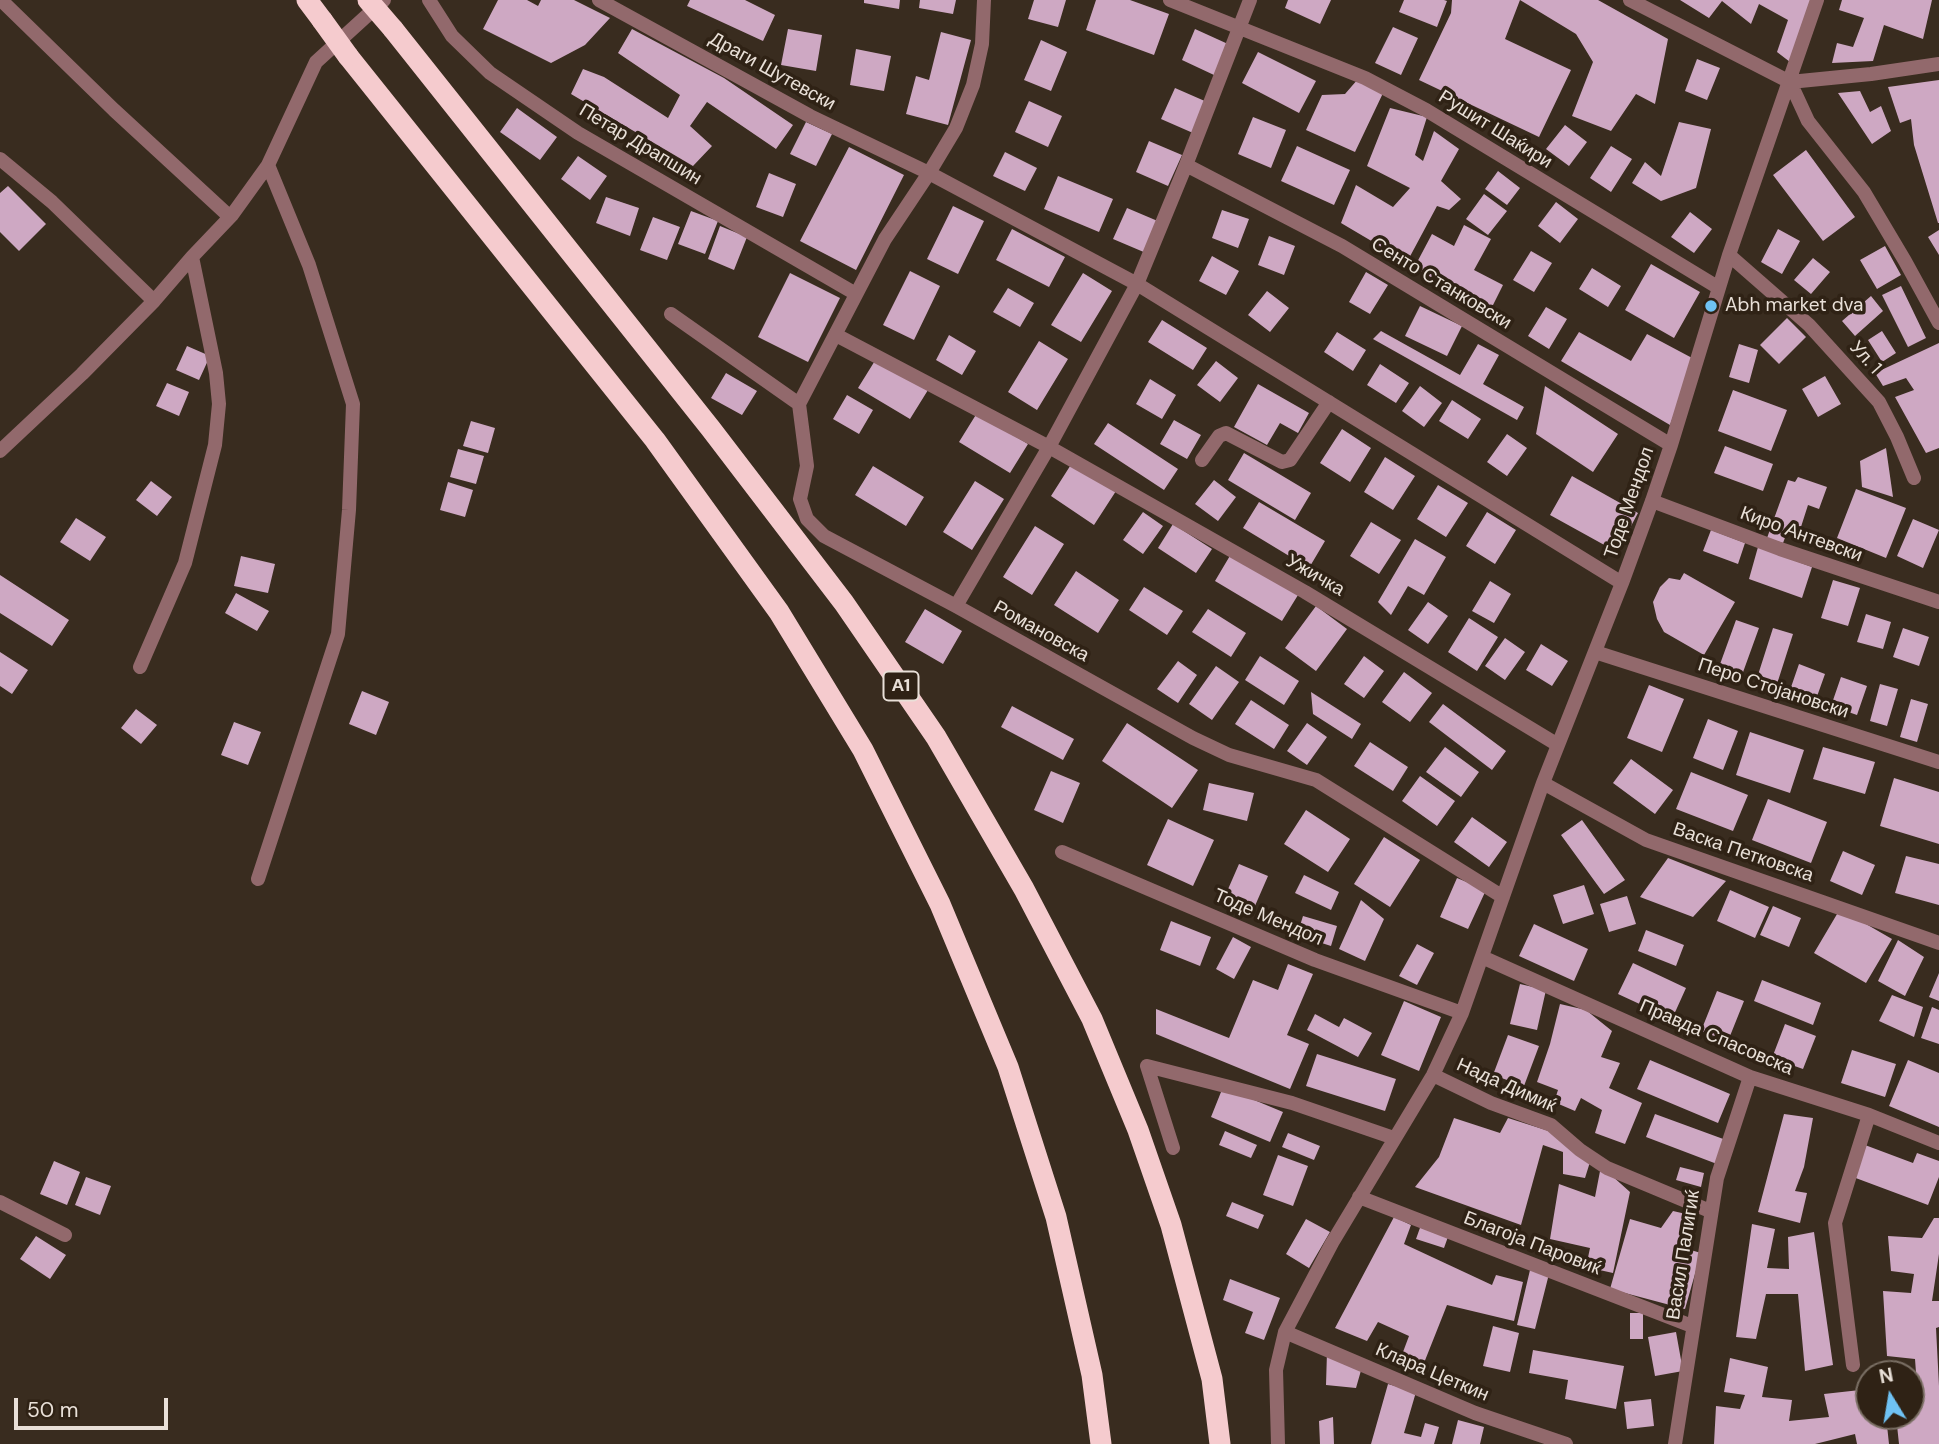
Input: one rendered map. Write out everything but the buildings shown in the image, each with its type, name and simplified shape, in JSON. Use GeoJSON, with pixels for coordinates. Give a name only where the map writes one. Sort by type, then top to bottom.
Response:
{"type":"FeatureCollection","features":[{"type":"Feature","properties":{"kind":"highway"},"geometry":{"type":"LineString","coordinates":[[307,0],[348,56],[655,440],[779,612],[863,750],[940,904],[1008,1067],[1056,1217],[1092,1376],[1101,1444]]}},
{"type":"Feature","properties":{"kind":"highway","name":"A1"},"geometry":{"type":"LineString","coordinates":[[369,0],[720,440],[844,603],[943,749],[1024,889],[1092,1019],[1138,1130],[1171,1225],[1212,1378],[1220,1444]]}},
{"type":"Feature","properties":{"kind":"street"},"geometry":{"type":"LineString","coordinates":[[1,0],[114,110],[230,217]]}},
{"type":"Feature","properties":{"kind":"street"},"geometry":{"type":"LineString","coordinates":[[0,451],[154,301],[230,217],[268,165],[316,62],[384,0]]}},
{"type":"Feature","properties":{"kind":"street","name":"Петар Драпшин"},"geometry":{"type":"LineString","coordinates":[[429,0],[452,36],[490,73],[578,132],[856,294]]}},
{"type":"Feature","properties":{"kind":"street","name":"Драги Шутевски"},"geometry":{"type":"LineString","coordinates":[[599,0],[810,116],[929,173],[1137,284],[1622,583]]}},
{"type":"Feature","properties":{"kind":"street"},"geometry":{"type":"LineString","coordinates":[[671,314],[799,404],[885,239],[956,128],[974,85],[982,44],[984,0]]}},
{"type":"Feature","properties":{"kind":"street","name":"Рушит Шаќири"},"geometry":{"type":"LineString","coordinates":[[1170,0],[1365,78],[1426,110],[1719,288]]}},
{"type":"Feature","properties":{"kind":"street"},"geometry":{"type":"LineString","coordinates":[[956,606],[1049,447],[1137,284],[1250,0]]}},
{"type":"Feature","properties":{"kind":"street"},"geometry":{"type":"LineString","coordinates":[[1630,0],[1790,82],[1939,64]]}},
{"type":"Feature","properties":{"kind":"street","name":"Тоде Мендол"},"geometry":{"type":"LineString","coordinates":[[1278,1444],[1276,1370],[1285,1332],[1359,1196],[1433,1075],[1462,1013],[1543,783],[1652,501],[1729,255],[1817,0]]}},
{"type":"Feature","properties":{"kind":"street"},"geometry":{"type":"LineString","coordinates":[[1790,82],[1808,121],[1864,192],[1939,323]]}},
{"type":"Feature","properties":{"kind":"street"},"geometry":{"type":"LineString","coordinates":[[0,159],[52,202],[154,301]]}},
{"type":"Feature","properties":{"kind":"street"},"geometry":{"type":"LineString","coordinates":[[258,879],[338,634],[349,510],[353,404],[309,265],[268,165]]}},
{"type":"Feature","properties":{"kind":"street","name":"Сенто Станковски"},"geometry":{"type":"LineString","coordinates":[[1186,165],[1342,246],[1671,445]]}},
{"type":"Feature","properties":{"kind":"street","name":"Ул. 1"},"geometry":{"type":"LineString","coordinates":[[1729,255],[1809,326],[1880,402],[1914,478]]}},
{"type":"Feature","properties":{"kind":"street"},"geometry":{"type":"LineString","coordinates":[[140,667],[185,563],[215,445],[219,404],[216,373],[192,257]]}},
{"type":"Feature","properties":{"kind":"street","name":"Ужичка"},"geometry":{"type":"LineString","coordinates":[[836,335],[1049,447],[1305,592],[1558,746]]}},
{"type":"Feature","properties":{"kind":"street"},"geometry":{"type":"LineString","coordinates":[[1202,460],[1219,436],[1226,433],[1282,461],[1290,460],[1329,402]]}},
{"type":"Feature","properties":{"kind":"street","name":"Романовска"},"geometry":{"type":"LineString","coordinates":[[799,404],[807,466],[800,499],[807,519],[824,536],[1193,738],[1229,755],[1316,780],[1503,897]]}},
{"type":"Feature","properties":{"kind":"street","name":"Киро Антевски"},"geometry":{"type":"LineString","coordinates":[[1652,501],[1780,550],[1939,602]]}},
{"type":"Feature","properties":{"kind":"street","name":"Перо Стојановски"},"geometry":{"type":"LineString","coordinates":[[1595,653],[1939,762]]}},
{"type":"Feature","properties":{"kind":"street","name":"Васка Петковска"},"geometry":{"type":"LineString","coordinates":[[1543,783],[1646,840],[1939,943]]}},
{"type":"Feature","properties":{"kind":"street","name":"Тоде Мендол"},"geometry":{"type":"LineString","coordinates":[[1062,852],[1315,960],[1462,1013]]}},
{"type":"Feature","properties":{"kind":"street","name":"Правда Спасовска"},"geometry":{"type":"LineString","coordinates":[[1482,957],[1750,1077],[1869,1115],[1939,1143]]}},
{"type":"Feature","properties":{"kind":"street"},"geometry":{"type":"LineString","coordinates":[[1173,1148],[1147,1066],[1292,1103],[1394,1138]]}},
{"type":"Feature","properties":{"kind":"street","name":"Нада Димиќ"},"geometry":{"type":"LineString","coordinates":[[1433,1075],[1491,1103],[1551,1125],[1580,1150],[1607,1168],[1710,1211]]}},
{"type":"Feature","properties":{"kind":"street","name":"Васил Палигиќ"},"geometry":{"type":"LineString","coordinates":[[1675,1444],[1710,1211],[1717,1178],[1750,1077]]}},
{"type":"Feature","properties":{"kind":"street"},"geometry":{"type":"LineString","coordinates":[[1853,1365],[1835,1223],[1869,1115]]}},
{"type":"Feature","properties":{"kind":"street","name":"Благоја Паровиќ"},"geometry":{"type":"LineString","coordinates":[[1359,1196],[1692,1326]]}},
{"type":"Feature","properties":{"kind":"street"},"geometry":{"type":"LineString","coordinates":[[0,1202],[65,1235]]}},
{"type":"Feature","properties":{"kind":"street","name":"Клара Цеткин"},"geometry":{"type":"LineString","coordinates":[[1285,1332],[1475,1413],[1566,1444]]}},
{"type":"Feature","properties":{"kind":"place","name":"Abh market dva"},"geometry":{"type":"Point","coordinates":[1711,306]}}]}
